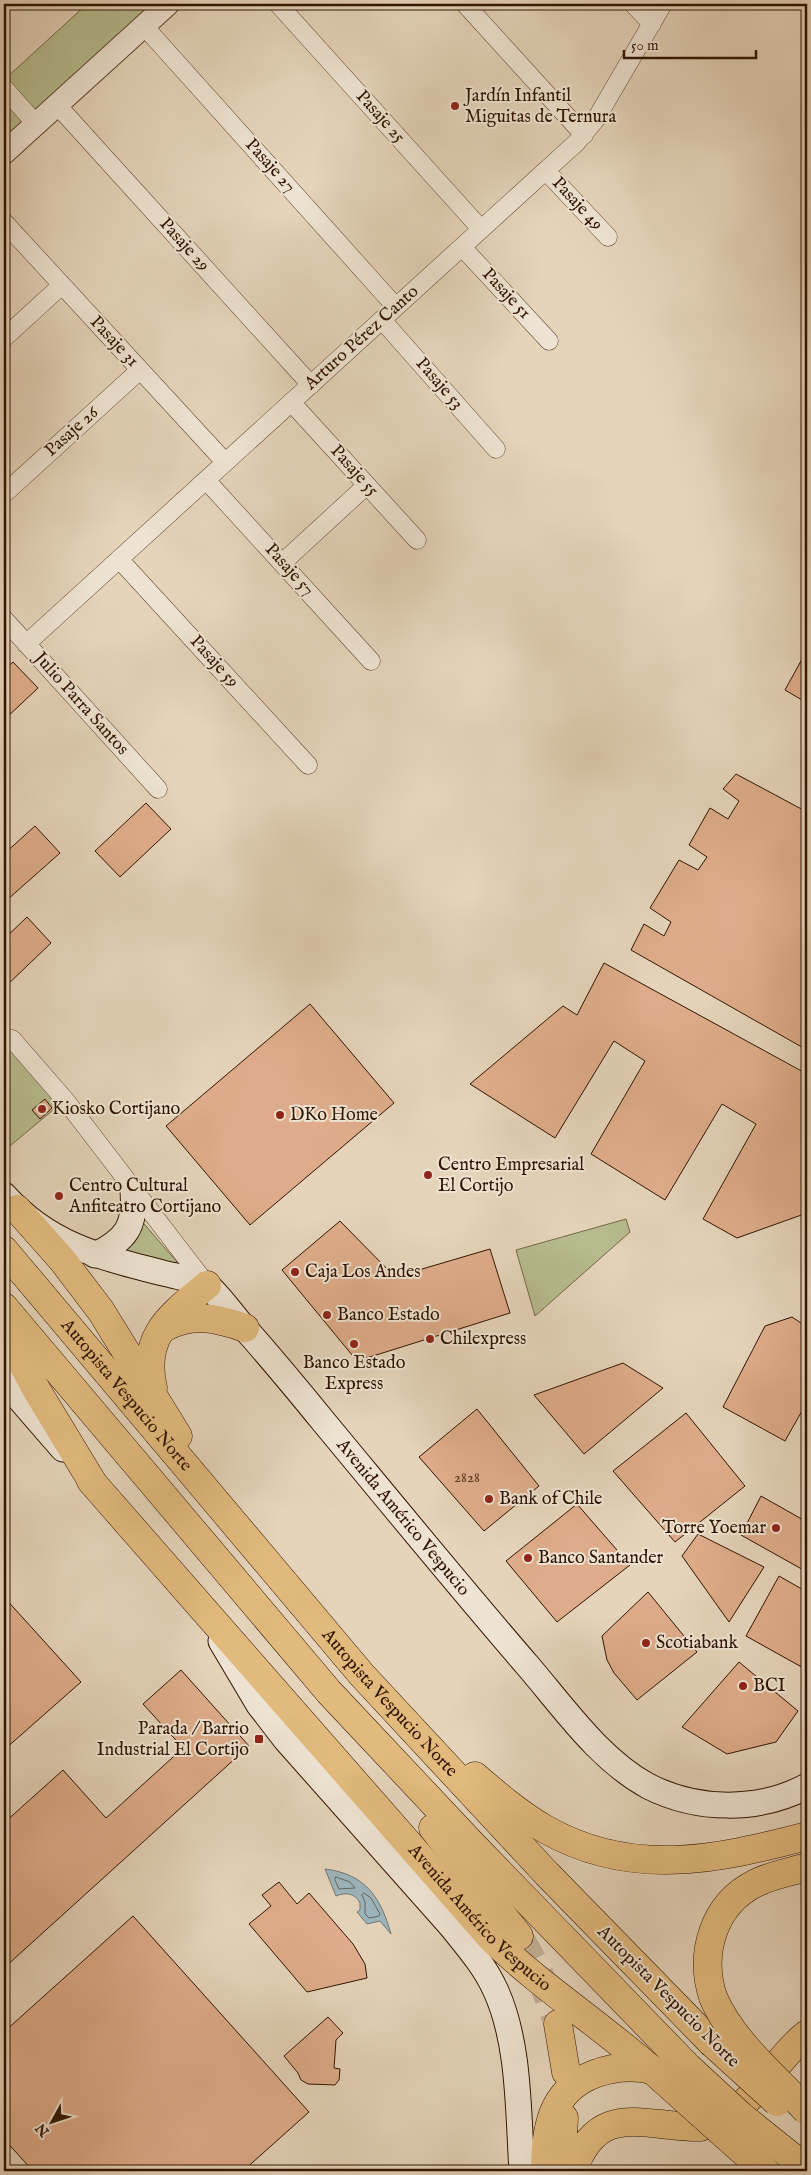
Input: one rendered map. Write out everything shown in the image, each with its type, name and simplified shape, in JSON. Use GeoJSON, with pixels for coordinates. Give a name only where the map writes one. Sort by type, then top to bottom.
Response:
{"type":"FeatureCollection","features":[{"type":"Feature","properties":{"kind":"main road"},"geometry":{"type":"LineString","coordinates":[[95,1255],[116,1244],[128,1230],[134,1206],[134,1191]]}},
{"type":"Feature","properties":{"kind":"main road"},"geometry":{"type":"LineString","coordinates":[[10,1202],[41,1229],[56,1238],[95,1255],[207,1285]]}},
{"type":"Feature","properties":{"kind":"main road"},"geometry":{"type":"LineString","coordinates":[[10,1202],[62,1261],[101,1311],[194,1463],[236,1525]]}},
{"type":"Feature","properties":{"kind":"main road","name":"Autopista Vespucio Norte"},"geometry":{"type":"LineString","coordinates":[[4,1250],[362,1675],[547,1874],[711,2042],[770,2096],[807,2126]]}},
{"type":"Feature","properties":{"kind":"main road"},"geometry":{"type":"LineString","coordinates":[[155,1397],[149,1356],[152,1346],[160,1330],[207,1285]]}},
{"type":"Feature","properties":{"kind":"main road","name":"Avenida Américo Vespucio"},"geometry":{"type":"LineString","coordinates":[[207,1285],[245,1328],[450,1575],[583,1730],[617,1765],[632,1776],[658,1790],[685,1799],[719,1805],[745,1805],[767,1801],[807,1786]]}},
{"type":"Feature","properties":{"kind":"main road","name":"Autopista Vespucio Norte"},"geometry":{"type":"LineString","coordinates":[[4,1307],[329,1692],[483,1856],[670,2074],[741,2116],[807,2169]]}},
{"type":"Feature","properties":{"kind":"main road"},"geometry":{"type":"LineString","coordinates":[[160,1330],[176,1322],[195,1318],[223,1320],[245,1328]]}},
{"type":"Feature","properties":{"kind":"main road"},"geometry":{"type":"LineString","coordinates":[[4,1329],[36,1389],[92,1482]]}},
{"type":"Feature","properties":{"kind":"main road","name":"Avenida Américo Vespucio"},"geometry":{"type":"LineString","coordinates":[[4,1381],[492,1939],[535,1977],[670,2074],[765,2171]]}},
{"type":"Feature","properties":{"kind":"main road","name":"Avenida Américo Vespucio"},"geometry":{"type":"LineString","coordinates":[[204,1611],[235,1666],[269,1718],[286,1740],[472,1952],[494,1987],[503,2010],[514,2068],[522,2171]]}},
{"type":"Feature","properties":{"kind":"main road"},"geometry":{"type":"LineString","coordinates":[[362,1675],[499,1796],[544,1828],[588,1848],[605,1854],[632,1859],[678,1861],[744,1852],[807,1836]]}},
{"type":"Feature","properties":{"kind":"main road"},"geometry":{"type":"LineString","coordinates":[[329,1692],[388,1772],[495,1903],[519,1936]]}},
{"type":"Feature","properties":{"kind":"main road"},"geometry":{"type":"LineString","coordinates":[[807,1867],[756,1883],[740,1893],[723,1914],[713,1931],[707,1954],[706,1969],[713,1997],[722,2015],[739,2038],[807,2111]]}},
{"type":"Feature","properties":{"kind":"main road"},"geometry":{"type":"LineString","coordinates":[[558,2024],[566,2072]]}},
{"type":"Feature","properties":{"kind":"main road"},"geometry":{"type":"LineString","coordinates":[[573,2171],[577,2160],[590,2140],[597,2132],[612,2123],[700,2127],[712,2125],[731,2115],[754,2094],[791,2049],[807,2034]]}},
{"type":"Feature","properties":{"kind":"main road"},"geometry":{"type":"LineString","coordinates":[[545,2171],[545,2151],[549,2126],[558,2105],[569,2091],[583,2080],[606,2070],[633,2067],[670,2074]]}},
{"type":"Feature","properties":{"kind":"main road"},"geometry":{"type":"LineString","coordinates":[[561,2171],[564,2118]]}},
{"type":"Feature","properties":{"kind":"street"},"geometry":{"type":"LineString","coordinates":[[4,153],[168,4]]}},
{"type":"Feature","properties":{"kind":"street","name":"Pasaje 25"},"geometry":{"type":"LineString","coordinates":[[278,4],[481,229]]}},
{"type":"Feature","properties":{"kind":"street"},"geometry":{"type":"LineString","coordinates":[[465,4],[584,135]]}},
{"type":"Feature","properties":{"kind":"street"},"geometry":{"type":"LineString","coordinates":[[633,4],[652,24]]}},
{"type":"Feature","properties":{"kind":"street","name":"Arturo Pérez Canto"},"geometry":{"type":"LineString","coordinates":[[26,644],[584,135],[596,119],[663,4]]}},
{"type":"Feature","properties":{"kind":"street","name":"Pasaje 27"},"geometry":{"type":"LineString","coordinates":[[144,26],[396,307]]}},
{"type":"Feature","properties":{"kind":"street"},"geometry":{"type":"LineString","coordinates":[[4,88],[36,124]]}},
{"type":"Feature","properties":{"kind":"street","name":"Pasaje 29"},"geometry":{"type":"LineString","coordinates":[[57,105],[311,384]]}},
{"type":"Feature","properties":{"kind":"street","name":"Pasaje 49"},"geometry":{"type":"LineString","coordinates":[[546,170],[608,238]]}},
{"type":"Feature","properties":{"kind":"street","name":"Pasaje 31"},"geometry":{"type":"LineString","coordinates":[[4,222],[225,462]]}},
{"type":"Feature","properties":{"kind":"street","name":"Pasaje 51"},"geometry":{"type":"LineString","coordinates":[[462,247],[549,341]]}},
{"type":"Feature","properties":{"kind":"street"},"geometry":{"type":"LineString","coordinates":[[4,338],[62,285]]}},
{"type":"Feature","properties":{"kind":"street","name":"Pasaje 53"},"geometry":{"type":"LineString","coordinates":[[382,320],[496,449]]}},
{"type":"Feature","properties":{"kind":"street","name":"Pasaje 26"},"geometry":{"type":"LineString","coordinates":[[4,494],[140,370]]}},
{"type":"Feature","properties":{"kind":"street","name":"Pasaje 55"},"geometry":{"type":"LineString","coordinates":[[292,402],[417,540]]}},
{"type":"Feature","properties":{"kind":"street","name":"Pasaje 57"},"geometry":{"type":"LineString","coordinates":[[206,480],[371,661]]}},
{"type":"Feature","properties":{"kind":"street"},"geometry":{"type":"LineString","coordinates":[[282,563],[367,485]]}},
{"type":"Feature","properties":{"kind":"street","name":"Pasaje 59"},"geometry":{"type":"LineString","coordinates":[[119,559],[308,765]]}},
{"type":"Feature","properties":{"kind":"street","name":"Julio Parra Santos"},"geometry":{"type":"LineString","coordinates":[[4,619],[158,788]]}},
{"type":"Feature","properties":{"kind":"street"},"geometry":{"type":"LineString","coordinates":[[12,1039],[61,1095],[207,1285]]}},
{"type":"Feature","properties":{"kind":"green space"},"geometry":{"type":"Polygon","coordinates":[[[87,4],[152,4],[4,140],[4,80],[87,4]]]}},
{"type":"Feature","properties":{"kind":"green space"},"geometry":{"type":"Polygon","coordinates":[[[4,1032],[59,1105],[5,1150],[4,1148],[4,1032]]]}},
{"type":"Feature","properties":{"kind":"green space"},"geometry":{"type":"Polygon","coordinates":[[[139,1218],[183,1269],[121,1251],[139,1218]]]}},
{"type":"Feature","properties":{"kind":"green space"},"geometry":{"type":"Polygon","coordinates":[[[626,1219],[630,1232],[535,1316],[516,1250],[626,1219]]]}},
{"type":"Feature","properties":{"kind":"water"},"geometry":{"type":"Polygon","coordinates":[[[325,1869],[351,1876],[370,1890],[382,1909],[391,1934],[380,1921],[367,1924],[357,1912],[360,1910],[360,1903],[356,1897],[347,1894],[336,1896],[325,1869]]]}},
{"type":"Feature","properties":{"kind":"building"},"geometry":{"type":"Polygon","coordinates":[[[807,650],[807,703],[785,690],[807,650]]]}},
{"type":"Feature","properties":{"kind":"building"},"geometry":{"type":"Polygon","coordinates":[[[13,662],[38,688],[4,720],[4,670],[13,662]]]}},
{"type":"Feature","properties":{"kind":"building"},"geometry":{"type":"Polygon","coordinates":[[[736,774],[807,812],[807,1050],[631,950],[644,924],[664,936],[671,922],[650,908],[679,860],[698,870],[707,857],[689,845],[710,808],[728,819],[739,801],[723,789],[736,774]]]}},
{"type":"Feature","properties":{"kind":"building"},"geometry":{"type":"Polygon","coordinates":[[[146,803],[171,829],[120,877],[95,851],[146,803]]]}},
{"type":"Feature","properties":{"kind":"building"},"geometry":{"type":"Polygon","coordinates":[[[35,826],[60,853],[7,900],[4,896],[4,854],[35,826]]]}},
{"type":"Feature","properties":{"kind":"building"},"geometry":{"type":"Polygon","coordinates":[[[27,917],[51,943],[4,988],[4,939],[27,917]]]}},
{"type":"Feature","properties":{"kind":"building"},"geometry":{"type":"Polygon","coordinates":[[[604,963],[807,1074],[807,1213],[737,1238],[703,1219],[756,1124],[722,1104],[665,1200],[591,1154],[645,1061],[614,1041],[555,1138],[470,1084],[563,1006],[577,1015],[604,963]]]}},
{"type":"Feature","properties":{"kind":"building","name":"DKo Home"},"geometry":{"type":"Polygon","coordinates":[[[310,1004],[394,1103],[250,1225],[166,1126],[310,1004]]]}},
{"type":"Feature","properties":{"kind":"building","name":"Kiosko Cortijano"},"geometry":{"type":"Polygon","coordinates":[[[45,1099],[52,1108],[40,1119],[32,1110],[45,1099]]]}},
{"type":"Feature","properties":{"kind":"building"},"geometry":{"type":"Polygon","coordinates":[[[340,1221],[395,1277],[490,1249],[510,1313],[357,1361],[282,1270],[340,1221]]]}},
{"type":"Feature","properties":{"kind":"building"},"geometry":{"type":"Polygon","coordinates":[[[792,1317],[807,1327],[807,1402],[785,1441],[723,1407],[765,1326],[792,1317]]]}},
{"type":"Feature","properties":{"kind":"building"},"geometry":{"type":"Polygon","coordinates":[[[623,1363],[663,1388],[584,1454],[534,1395],[623,1363]]]}},
{"type":"Feature","properties":{"kind":"building"},"geometry":{"type":"Polygon","coordinates":[[[477,1409],[539,1486],[484,1531],[419,1457],[477,1409]]]}},
{"type":"Feature","properties":{"kind":"building"},"geometry":{"type":"Polygon","coordinates":[[[686,1413],[745,1486],[675,1542],[613,1471],[686,1413]]]}},
{"type":"Feature","properties":{"kind":"building","name":"Torre Yoemar"},"geometry":{"type":"Polygon","coordinates":[[[761,1496],[807,1522],[807,1572],[741,1535],[761,1496]]]}},
{"type":"Feature","properties":{"kind":"building"},"geometry":{"type":"Polygon","coordinates":[[[577,1504],[630,1565],[557,1622],[506,1561],[577,1504]]]}},
{"type":"Feature","properties":{"kind":"building"},"geometry":{"type":"Polygon","coordinates":[[[698,1534],[764,1567],[729,1622],[682,1556],[698,1534]]]}},
{"type":"Feature","properties":{"kind":"building"},"geometry":{"type":"Polygon","coordinates":[[[779,1576],[807,1592],[807,1670],[746,1636],[779,1576]]]}},
{"type":"Feature","properties":{"kind":"building","name":"Scotiabank"},"geometry":{"type":"Polygon","coordinates":[[[648,1592],[697,1652],[637,1700],[614,1673],[607,1660],[602,1636],[648,1592]]]}},
{"type":"Feature","properties":{"kind":"building"},"geometry":{"type":"Polygon","coordinates":[[[4,1597],[81,1682],[4,1750],[4,1597]]]}},
{"type":"Feature","properties":{"kind":"building","name":"BCI"},"geometry":{"type":"Polygon","coordinates":[[[739,1662],[798,1711],[776,1742],[727,1754],[682,1727],[739,1662]]]}},
{"type":"Feature","properties":{"kind":"building"},"geometry":{"type":"Polygon","coordinates":[[[181,1670],[249,1746],[4,1968],[4,1823],[63,1770],[106,1818],[183,1748],[143,1704],[181,1670]]]}},
{"type":"Feature","properties":{"kind":"building"},"geometry":{"type":"Polygon","coordinates":[[[279,1882],[297,1904],[309,1893],[353,1944],[365,1964],[367,1978],[307,1992],[249,1924],[271,1906],[262,1895],[279,1882]]]}},
{"type":"Feature","properties":{"kind":"building"},"geometry":{"type":"Polygon","coordinates":[[[133,1916],[309,2112],[243,2171],[33,2171],[4,2139],[4,2032],[133,1916]]]}},
{"type":"Feature","properties":{"kind":"building"},"geometry":{"type":"Polygon","coordinates":[[[328,2017],[343,2033],[336,2040],[334,2068],[340,2069],[339,2080],[335,2085],[308,2084],[301,2080],[298,2073],[284,2056],[328,2017]]]}},
{"type":"Feature","properties":{"kind":"tunnel"},"geometry":{"type":"LineString","coordinates":[[519,1936],[538,1970],[558,2024]]}},
{"type":"Feature","properties":{"kind":"place","name":"Jardín Infantil Miguitas de Ternura"},"geometry":{"type":"Point","coordinates":[455,106]}},
{"type":"Feature","properties":{"kind":"place","name":"Kiosko Cortijano"},"geometry":{"type":"Point","coordinates":[42,1109]}},
{"type":"Feature","properties":{"kind":"place","name":"DKo Home"},"geometry":{"type":"Point","coordinates":[280,1115]}},
{"type":"Feature","properties":{"kind":"place","name":"Centro Empresarial El Cortijo"},"geometry":{"type":"Point","coordinates":[428,1175]}},
{"type":"Feature","properties":{"kind":"place","name":"Centro Cultural Anfiteatro Cortijano"},"geometry":{"type":"Point","coordinates":[59,1196]}},
{"type":"Feature","properties":{"kind":"place","name":"Caja Los Andes"},"geometry":{"type":"Point","coordinates":[295,1272]}},
{"type":"Feature","properties":{"kind":"place","name":"Banco Estado"},"geometry":{"type":"Point","coordinates":[327,1315]}},
{"type":"Feature","properties":{"kind":"place","name":"Chilexpress"},"geometry":{"type":"Point","coordinates":[430,1339]}},
{"type":"Feature","properties":{"kind":"place","name":"Banco Estado Express"},"geometry":{"type":"Point","coordinates":[354,1344]}},
{"type":"Feature","properties":{"kind":"place","name":"Bank of Chile"},"geometry":{"type":"Point","coordinates":[489,1499]}},
{"type":"Feature","properties":{"kind":"place","name":"Torre Yoemar"},"geometry":{"type":"Point","coordinates":[776,1528]}},
{"type":"Feature","properties":{"kind":"place","name":"Banco Santander"},"geometry":{"type":"Point","coordinates":[528,1558]}},
{"type":"Feature","properties":{"kind":"place","name":"Scotiabank"},"geometry":{"type":"Point","coordinates":[646,1643]}},
{"type":"Feature","properties":{"kind":"place","name":"BCI"},"geometry":{"type":"Point","coordinates":[743,1686]}},
{"type":"Feature","properties":{"kind":"place","name":"Parada / Barrio Industrial El Cortijo"},"geometry":{"type":"Point","coordinates":[259,1739]}}]}
